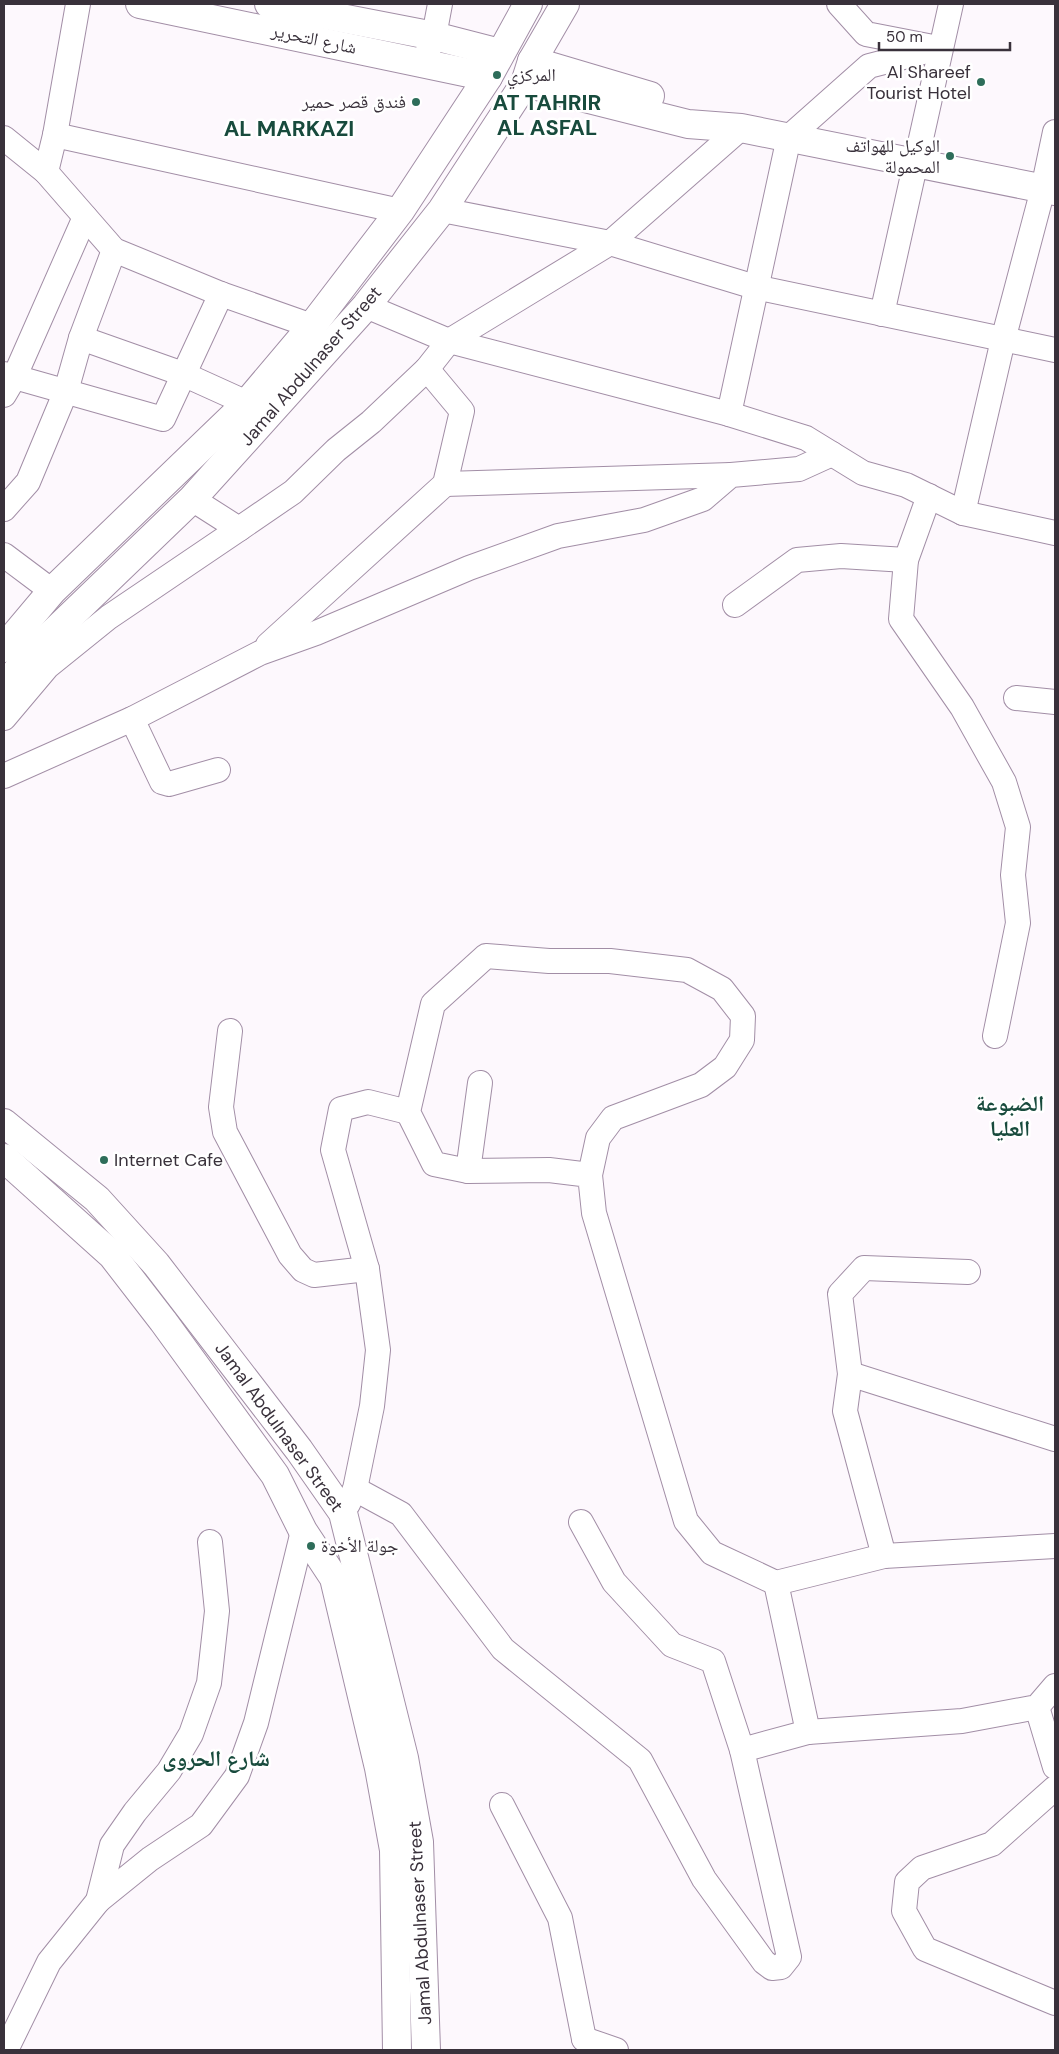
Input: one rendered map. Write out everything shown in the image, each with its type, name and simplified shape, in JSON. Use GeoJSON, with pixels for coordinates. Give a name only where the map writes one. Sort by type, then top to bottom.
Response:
{"type":"FeatureCollection","features":[{"type":"Feature","properties":{"kind":"main road","name":"شارع التحرير"},"geometry":{"type":"LineString","coordinates":[[140,4],[281,12],[434,36],[500,53]]}},
{"type":"Feature","properties":{"kind":"main road","name":"Jamal Abdulnaser Street"},"geometry":{"type":"LineString","coordinates":[[4,648],[52,591],[247,403],[312,326],[400,211],[488,77],[528,4]]}},
{"type":"Feature","properties":{"kind":"main road","name":"Jamal Abdulnaser Street"},"geometry":{"type":"LineString","coordinates":[[4,686],[34,651],[192,499],[366,306],[442,210],[528,72],[565,4]]}},
{"type":"Feature","properties":{"kind":"main road","name":"شارع التحرير"},"geometry":{"type":"LineString","coordinates":[[281,12],[423,63],[488,77]]}},
{"type":"Feature","properties":{"kind":"main road"},"geometry":{"type":"LineString","coordinates":[[528,72],[688,124],[741,128],[1049,190]]}},
{"type":"Feature","properties":{"kind":"main road","name":"Jamal Abdulnaser Street"},"geometry":{"type":"LineString","coordinates":[[4,1123],[97,1199],[156,1264],[299,1450],[343,1513],[404,1758],[419,1842],[426,2050]]}},
{"type":"Feature","properties":{"kind":"main road","name":"Jamal Abdulnaser Street"},"geometry":{"type":"LineString","coordinates":[[4,1158],[112,1255],[163,1321],[275,1475],[303,1531],[334,1578],[379,1768],[392,1841],[397,2050]]}},
{"type":"Feature","properties":{"kind":"main road"},"geometry":{"type":"LineString","coordinates":[[303,1531],[322,1543],[330,1542],[337,1538],[341,1532],[343,1513]]}},
{"type":"Feature","properties":{"kind":"street"},"geometry":{"type":"LineString","coordinates":[[46,172],[55,135],[78,4]]}},
{"type":"Feature","properties":{"kind":"street"},"geometry":{"type":"LineString","coordinates":[[423,63],[434,36],[440,4]]}},
{"type":"Feature","properties":{"kind":"street"},"geometry":{"type":"LineString","coordinates":[[839,4],[866,34],[940,48]]}},
{"type":"Feature","properties":{"kind":"street"},"geometry":{"type":"LineString","coordinates":[[882,314],[951,4]]}},
{"type":"Feature","properties":{"kind":"street"},"geometry":{"type":"LineString","coordinates":[[729,414],[789,137],[869,66],[940,48]]}},
{"type":"Feature","properties":{"kind":"street"},"geometry":{"type":"LineString","coordinates":[[4,718],[47,667],[102,623],[293,492],[336,450],[371,422],[427,369],[449,341],[610,243],[741,128]]}},
{"type":"Feature","properties":{"kind":"street"},"geometry":{"type":"LineString","coordinates":[[963,513],[1003,340],[1049,190],[1055,132]]}},
{"type":"Feature","properties":{"kind":"street"},"geometry":{"type":"LineString","coordinates":[[55,135],[400,211]]}},
{"type":"Feature","properties":{"kind":"street"},"geometry":{"type":"LineString","coordinates":[[4,138],[46,172],[114,250],[221,294],[312,326]]}},
{"type":"Feature","properties":{"kind":"street"},"geometry":{"type":"LineString","coordinates":[[442,210],[610,243],[755,288],[1055,350]]}},
{"type":"Feature","properties":{"kind":"street"},"geometry":{"type":"LineString","coordinates":[[85,216],[7,382],[66,391],[163,419],[221,294]]}},
{"type":"Feature","properties":{"kind":"street"},"geometry":{"type":"LineString","coordinates":[[4,509],[28,482],[66,391],[81,338],[114,250]]}},
{"type":"Feature","properties":{"kind":"street"},"geometry":{"type":"LineString","coordinates":[[366,306],[449,341],[729,414],[806,438],[863,473],[906,485],[963,513],[1055,533]]}},
{"type":"Feature","properties":{"kind":"street"},"geometry":{"type":"LineString","coordinates":[[81,338],[183,374],[247,403]]}},
{"type":"Feature","properties":{"kind":"street"},"geometry":{"type":"LineString","coordinates":[[260,653],[445,484],[462,410],[427,369]]}},
{"type":"Feature","properties":{"kind":"street"},"geometry":{"type":"LineString","coordinates":[[445,484],[731,475],[799,469],[832,454]]}},
{"type":"Feature","properties":{"kind":"street"},"geometry":{"type":"LineString","coordinates":[[4,776],[132,719],[260,653],[316,633],[469,568],[558,536],[644,520],[703,499],[731,475]]}},
{"type":"Feature","properties":{"kind":"street"},"geometry":{"type":"LineString","coordinates":[[929,496],[906,560],[901,619],[962,707],[999,774],[1018,828],[1013,875],[1018,923],[995,1036]]}},
{"type":"Feature","properties":{"kind":"street"},"geometry":{"type":"LineString","coordinates":[[192,499],[239,529]]}},
{"type":"Feature","properties":{"kind":"street"},"geometry":{"type":"LineString","coordinates":[[4,555],[52,591]]}},
{"type":"Feature","properties":{"kind":"street"},"geometry":{"type":"LineString","coordinates":[[735,605],[797,560],[841,556],[906,560]]}},
{"type":"Feature","properties":{"kind":"street"},"geometry":{"type":"LineString","coordinates":[[1016,698],[1055,702]]}},
{"type":"Feature","properties":{"kind":"street"},"geometry":{"type":"LineString","coordinates":[[132,719],[162,782],[169,784],[218,770]]}},
{"type":"Feature","properties":{"kind":"street"},"geometry":{"type":"LineString","coordinates":[[590,1176],[549,1170],[468,1171],[434,1164],[408,1112],[433,1004],[486,956],[549,961],[610,961],[686,970],[722,990],[743,1016],[742,1040],[724,1067],[701,1085],[613,1118],[598,1138],[590,1176],[594,1213],[686,1521],[712,1553],[776,1582],[884,1556],[1055,1546]]}},
{"type":"Feature","properties":{"kind":"street"},"geometry":{"type":"LineString","coordinates":[[230,1032],[221,1107],[225,1132],[290,1255],[303,1270],[314,1274],[367,1269]]}},
{"type":"Feature","properties":{"kind":"street"},"geometry":{"type":"LineString","coordinates":[[468,1171],[480,1083]]}},
{"type":"Feature","properties":{"kind":"street"},"geometry":{"type":"LineString","coordinates":[[343,1513],[355,1489],[372,1406],[378,1350],[367,1269],[333,1150],[341,1109],[368,1102],[408,1112]]}},
{"type":"Feature","properties":{"kind":"street"},"geometry":{"type":"LineString","coordinates":[[884,1556],[845,1411],[850,1374],[840,1294],[864,1268],[968,1272]]}},
{"type":"Feature","properties":{"kind":"street"},"geometry":{"type":"LineString","coordinates":[[850,1374],[1055,1439]]}},
{"type":"Feature","properties":{"kind":"street"},"geometry":{"type":"LineString","coordinates":[[355,1489],[401,1514],[503,1649],[640,1760],[704,1879],[764,1962],[772,1968],[781,1967],[789,1957],[742,1750],[713,1661],[672,1645],[614,1582],[581,1522]]}},
{"type":"Feature","properties":{"kind":"street"},"geometry":{"type":"LineString","coordinates":[[6,2050],[49,1962],[98,1901],[150,1859],[200,1825],[237,1776],[256,1723],[303,1531]]}},
{"type":"Feature","properties":{"kind":"street"},"geometry":{"type":"LineString","coordinates":[[98,1901],[112,1845],[135,1812],[170,1771],[191,1734],[209,1683],[216,1611],[210,1542]]}},
{"type":"Feature","properties":{"kind":"street"},"geometry":{"type":"LineString","coordinates":[[776,1582],[808,1732]]}},
{"type":"Feature","properties":{"kind":"street"},"geometry":{"type":"LineString","coordinates":[[742,1750],[808,1732],[962,1721],[1037,1708],[1055,1686]]}},
{"type":"Feature","properties":{"kind":"street"},"geometry":{"type":"LineString","coordinates":[[1037,1708],[1055,1767]]}},
{"type":"Feature","properties":{"kind":"street"},"geometry":{"type":"LineString","coordinates":[[1055,1788],[992,1844],[922,1868],[907,1882],[904,1911],[925,1949],[1055,2003]]}},
{"type":"Feature","properties":{"kind":"street"},"geometry":{"type":"LineString","coordinates":[[502,1805],[560,1918],[577,2045],[616,2050]]}},
{"type":"Feature","properties":{"kind":"place","name":"المركزي"},"geometry":{"type":"Point","coordinates":[497,75]}},
{"type":"Feature","properties":{"kind":"place","name":"Al Shareef Tourist Hotel"},"geometry":{"type":"Point","coordinates":[981,82]}},
{"type":"Feature","properties":{"kind":"place","name":"فندق قصر حمير"},"geometry":{"type":"Point","coordinates":[416,102]}},
{"type":"Feature","properties":{"kind":"place","name":"الوكيل للهواتف المحمولة"},"geometry":{"type":"Point","coordinates":[950,156]}},
{"type":"Feature","properties":{"kind":"place","name":"Internet Cafe"},"geometry":{"type":"Point","coordinates":[104,1160]}},
{"type":"Feature","properties":{"kind":"place","name":"جولة الأخوة"},"geometry":{"type":"Point","coordinates":[311,1546]}},
{"type":"Feature","properties":{"kind":"district","name":"AT TAHRIR AL ASFAL"},"geometry":{"type":"Point","coordinates":[547,114]}},
{"type":"Feature","properties":{"kind":"district","name":"AL MARKAZI"},"geometry":{"type":"Point","coordinates":[289,128]}},
{"type":"Feature","properties":{"kind":"district","name":"الضبوعة العليا"},"geometry":{"type":"Point","coordinates":[1010,1116]}},
{"type":"Feature","properties":{"kind":"district","name":"شارع الحروى"},"geometry":{"type":"Point","coordinates":[216,1758]}}]}
